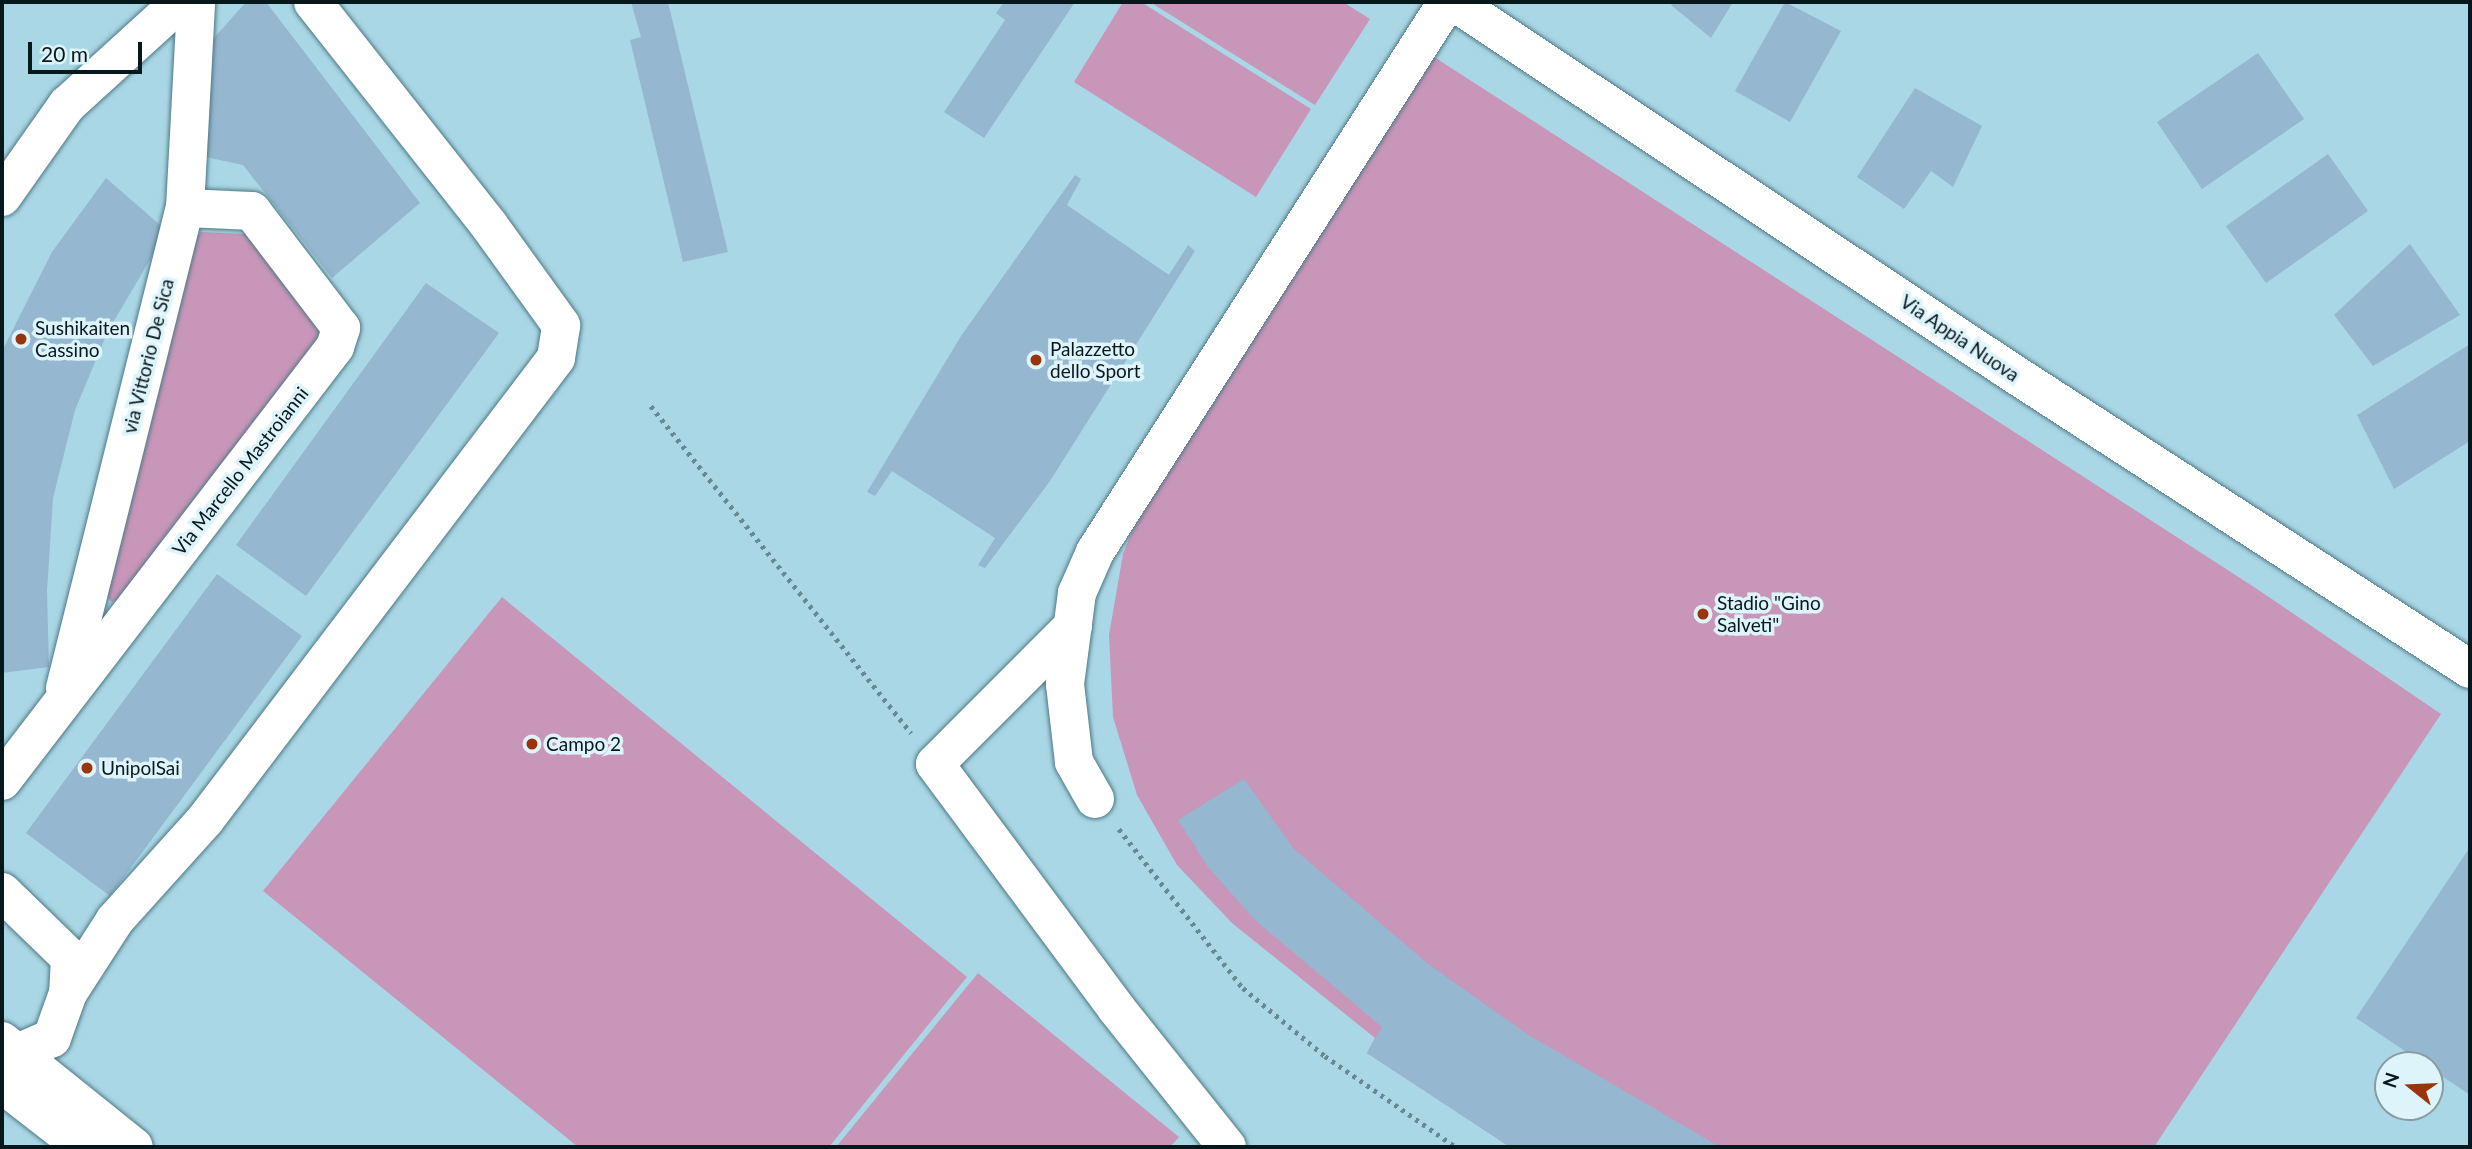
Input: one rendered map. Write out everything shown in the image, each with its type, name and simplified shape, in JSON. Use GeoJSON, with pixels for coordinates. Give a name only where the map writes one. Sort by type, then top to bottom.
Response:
{"type":"FeatureCollection","features":[{"type":"Feature","properties":{"kind":"street"},"geometry":{"type":"LineString","coordinates":[[2,197],[67,105],[180,2]]}},
{"type":"Feature","properties":{"kind":"street","name":"via Vittorio De Sica"},"geometry":{"type":"LineString","coordinates":[[61,704],[185,208],[196,2]]}},
{"type":"Feature","properties":{"kind":"street"},"geometry":{"type":"LineString","coordinates":[[6,1060],[52,1038],[68,993],[115,920],[205,820],[556,358],[561,326],[489,225],[313,2]]}},
{"type":"Feature","properties":{"kind":"street"},"geometry":{"type":"LineString","coordinates":[[1095,799],[1074,762],[1065,684],[1077,593],[1095,552],[1447,2]]}},
{"type":"Feature","properties":{"kind":"street","name":"Via Appia Nuova"},"geometry":{"type":"LineString","coordinates":[[1454,2],[1993,360],[2470,669]]}},
{"type":"Feature","properties":{"kind":"street","name":"Via Marcello Mastroianni"},"geometry":{"type":"LineString","coordinates":[[2,781],[335,347],[341,328],[252,211],[185,208]]}},
{"type":"Feature","properties":{"kind":"street"},"geometry":{"type":"LineString","coordinates":[[1073,626],[935,764],[1116,1008],[1227,1147]]}},
{"type":"Feature","properties":{"kind":"street"},"geometry":{"type":"LineString","coordinates":[[2,892],[70,958],[68,993]]}},
{"type":"Feature","properties":{"kind":"street"},"geometry":{"type":"LineString","coordinates":[[6,1060],[83,1147]]}},
{"type":"Feature","properties":{"kind":"street"},"geometry":{"type":"LineString","coordinates":[[6,1060],[134,1147]]}},
{"type":"Feature","properties":{"kind":"path"},"geometry":{"type":"LineString","coordinates":[[651,406],[935,764]]}},
{"type":"Feature","properties":{"kind":"path"},"geometry":{"type":"LineString","coordinates":[[1095,799],[1243,988],[1325,1056],[1457,1147]]}},
{"type":"Feature","properties":{"kind":"shaded area"},"geometry":{"type":"Polygon","coordinates":[[[1123,2],[1141,2],[1311,109],[1256,197],[1074,82],[1123,2]]]}},
{"type":"Feature","properties":{"kind":"shaded area"},"geometry":{"type":"Polygon","coordinates":[[[1150,2],[1343,2],[1370,19],[1315,105],[1150,2]]]}},
{"type":"Feature","properties":{"kind":"shaded area","name":"Stadio \"Gino Salveti\""},"geometry":{"type":"Polygon","coordinates":[[[1428,53],[2254,587],[2441,714],[2154,1147],[1510,1147],[1367,1053],[1375,1038],[1232,923],[1177,865],[1137,795],[1113,717],[1109,635],[1123,554],[1138,516],[1428,53]]]}},
{"type":"Feature","properties":{"kind":"shaded area"},"geometry":{"type":"Polygon","coordinates":[[[201,232],[245,234],[322,326],[323,341],[133,596],[112,602],[100,591],[186,245],[201,232]]]}},
{"type":"Feature","properties":{"kind":"shaded area","name":"Campo 2"},"geometry":{"type":"Polygon","coordinates":[[[502,597],[967,977],[829,1147],[578,1147],[263,891],[502,597]]]}},
{"type":"Feature","properties":{"kind":"shaded area"},"geometry":{"type":"Polygon","coordinates":[[[978,973],[1179,1137],[1170,1147],[836,1147],[978,973]]]}},
{"type":"Feature","properties":{"kind":"building"},"geometry":{"type":"Polygon","coordinates":[[[246,2],[266,2],[420,203],[332,278],[243,165],[201,156],[206,47],[246,2]]]}},
{"type":"Feature","properties":{"kind":"building"},"geometry":{"type":"Polygon","coordinates":[[[631,2],[668,2],[728,252],[683,262],[630,40],[641,37],[631,2]]]}},
{"type":"Feature","properties":{"kind":"building"},"geometry":{"type":"Polygon","coordinates":[[[1004,2],[1075,2],[984,138],[944,112],[1005,20],[996,13],[1004,2]]]}},
{"type":"Feature","properties":{"kind":"building"},"geometry":{"type":"Polygon","coordinates":[[[1673,2],[1733,2],[1711,38],[1671,5],[1673,2]]]}},
{"type":"Feature","properties":{"kind":"building"},"geometry":{"type":"Polygon","coordinates":[[[1785,2],[1841,31],[1790,122],[1735,91],[1785,2]]]}},
{"type":"Feature","properties":{"kind":"building"},"geometry":{"type":"Polygon","coordinates":[[[2258,53],[2304,119],[2202,189],[2157,122],[2258,53]]]}},
{"type":"Feature","properties":{"kind":"building"},"geometry":{"type":"Polygon","coordinates":[[[1915,88],[1982,126],[1953,187],[1931,171],[1904,209],[1857,177],[1915,88]]]}},
{"type":"Feature","properties":{"kind":"building"},"geometry":{"type":"Polygon","coordinates":[[[2328,154],[2368,211],[2266,283],[2226,226],[2328,154]]]}},
{"type":"Feature","properties":{"kind":"building","name":"Palazzetto dello Sport"},"geometry":{"type":"Polygon","coordinates":[[[1075,175],[1081,179],[1067,205],[1169,275],[1188,245],[1195,251],[1050,481],[985,568],[978,565],[995,538],[892,471],[875,496],[867,492],[961,336],[1075,175]]]}},
{"type":"Feature","properties":{"kind":"building"},"geometry":{"type":"Polygon","coordinates":[[[106,178],[167,231],[108,331],[75,410],[53,498],[47,591],[49,667],[2,673],[2,351],[52,252],[106,178]]]}},
{"type":"Feature","properties":{"kind":"building"},"geometry":{"type":"Polygon","coordinates":[[[2410,244],[2460,315],[2373,366],[2334,315],[2410,244]]]}},
{"type":"Feature","properties":{"kind":"building"},"geometry":{"type":"Polygon","coordinates":[[[426,283],[499,333],[306,596],[236,545],[426,283]]]}},
{"type":"Feature","properties":{"kind":"building"},"geometry":{"type":"Polygon","coordinates":[[[2470,344],[2470,441],[2394,489],[2357,415],[2470,344]]]}},
{"type":"Feature","properties":{"kind":"building"},"geometry":{"type":"Polygon","coordinates":[[[217,574],[302,636],[110,896],[26,833],[217,574]]]}},
{"type":"Feature","properties":{"kind":"building"},"geometry":{"type":"Polygon","coordinates":[[[1244,779],[1294,849],[1427,963],[1527,1034],[1720,1147],[1510,1147],[1367,1053],[1382,1027],[1256,921],[1208,867],[1178,820],[1244,779]]]}},
{"type":"Feature","properties":{"kind":"building"},"geometry":{"type":"Polygon","coordinates":[[[2470,847],[2470,1095],[2444,1077],[2444,1051],[2405,1051],[2356,1018],[2470,847]]]}},
{"type":"Feature","properties":{"kind":"place","name":"Sushikaiten Cassino"},"geometry":{"type":"Point","coordinates":[21,339]}},
{"type":"Feature","properties":{"kind":"place","name":"Palazzetto dello Sport"},"geometry":{"type":"Point","coordinates":[1036,360]}},
{"type":"Feature","properties":{"kind":"place","name":"Stadio \"Gino Salveti\""},"geometry":{"type":"Point","coordinates":[1703,614]}},
{"type":"Feature","properties":{"kind":"place","name":"Campo 2"},"geometry":{"type":"Point","coordinates":[532,744]}},
{"type":"Feature","properties":{"kind":"place","name":"UnipolSai"},"geometry":{"type":"Point","coordinates":[87,768]}}]}
